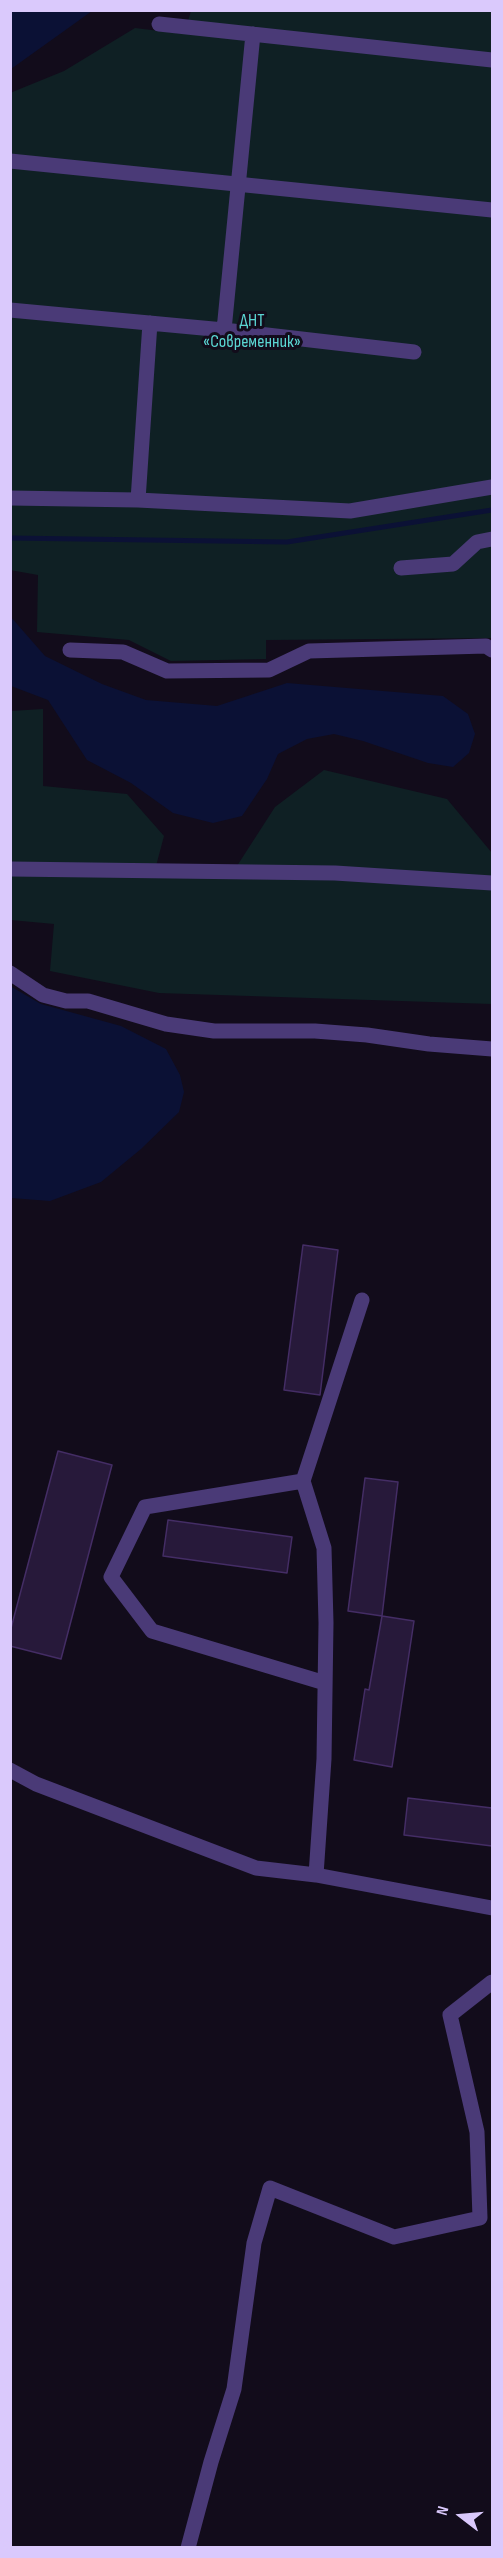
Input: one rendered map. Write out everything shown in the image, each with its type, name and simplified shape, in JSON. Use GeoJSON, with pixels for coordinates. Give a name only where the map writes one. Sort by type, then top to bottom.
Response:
{"type":"FeatureCollection","features":[{"type":"Feature","properties":{"kind":"street"},"geometry":{"type":"LineString","coordinates":[[159,24],[492,60]]}},
{"type":"Feature","properties":{"kind":"street"},"geometry":{"type":"LineString","coordinates":[[224,330],[253,34]]}},
{"type":"Feature","properties":{"kind":"street"},"geometry":{"type":"LineString","coordinates":[[10,161],[492,210]]}},
{"type":"Feature","properties":{"kind":"street"},"geometry":{"type":"LineString","coordinates":[[10,310],[224,330],[414,352]]}},
{"type":"Feature","properties":{"kind":"street"},"geometry":{"type":"LineString","coordinates":[[138,501],[150,323]]}},
{"type":"Feature","properties":{"kind":"street"},"geometry":{"type":"LineString","coordinates":[[10,498],[138,501],[350,511],[492,487]]}},
{"type":"Feature","properties":{"kind":"street"},"geometry":{"type":"LineString","coordinates":[[401,568],[453,564],[477,542],[492,539]]}},
{"type":"Feature","properties":{"kind":"street"},"geometry":{"type":"LineString","coordinates":[[70,650],[123,652],[167,671],[178,671],[269,670],[309,651],[486,646],[492,650]]}},
{"type":"Feature","properties":{"kind":"street"},"geometry":{"type":"LineString","coordinates":[[10,869],[335,873],[492,883]]}},
{"type":"Feature","properties":{"kind":"street"},"geometry":{"type":"LineString","coordinates":[[10,973],[43,995],[66,1000],[88,1001],[166,1024],[214,1031],[315,1031],[357,1034],[429,1044],[492,1049]]}},
{"type":"Feature","properties":{"kind":"street"},"geometry":{"type":"LineString","coordinates":[[316,1875],[324,1759],[324,1548],[303,1481],[362,1300]]}},
{"type":"Feature","properties":{"kind":"street"},"geometry":{"type":"LineString","coordinates":[[303,1481],[145,1507],[111,1577],[152,1631],[325,1683]]}},
{"type":"Feature","properties":{"kind":"street"},"geometry":{"type":"LineString","coordinates":[[10,1770],[36,1784],[256,1868],[316,1875],[492,1908]]}},
{"type":"Feature","properties":{"kind":"street"},"geometry":{"type":"LineString","coordinates":[[188,2547],[234,2389],[254,2243],[270,2188],[394,2237],[480,2218],[477,2132],[450,2015],[492,1982]]}},
{"type":"Feature","properties":{"kind":"green space","name":"ДНТ «Современник»"},"geometry":{"type":"Polygon","coordinates":[[[191,11],[492,11],[492,638],[266,640],[266,659],[171,661],[129,640],[37,632],[38,575],[10,570],[10,93],[64,71],[135,28],[184,34],[191,11]]]}},
{"type":"Feature","properties":{"kind":"green space"},"geometry":{"type":"Polygon","coordinates":[[[43,709],[43,786],[127,794],[164,836],[156,866],[235,869],[275,807],[324,770],[447,799],[492,853],[492,1004],[159,993],[50,971],[54,924],[11,920],[11,711],[43,709]]]}},
{"type":"Feature","properties":{"kind":"shaded area"},"geometry":{"type":"Polygon","coordinates":[[[11,10],[92,10],[92,11],[11,69],[11,10]]]}},
{"type":"Feature","properties":{"kind":"shaded area"},"geometry":{"type":"Polygon","coordinates":[[[10,616],[45,656],[102,684],[146,700],[217,706],[287,683],[443,696],[468,714],[475,734],[469,753],[453,767],[428,763],[363,741],[334,734],[307,739],[278,754],[267,779],[242,816],[213,823],[173,813],[131,783],[87,760],[48,700],[11,686],[10,616]]]}},
{"type":"Feature","properties":{"kind":"shaded area"},"geometry":{"type":"Polygon","coordinates":[[[10,986],[41,1004],[121,1026],[166,1049],[180,1075],[184,1092],[179,1112],[141,1149],[101,1182],[50,1201],[11,1198],[10,986]]]}},
{"type":"Feature","properties":{"kind":"building"},"geometry":{"type":"Polygon","coordinates":[[[303,1245],[338,1250],[320,1395],[284,1390],[303,1245]]]}},
{"type":"Feature","properties":{"kind":"building"},"geometry":{"type":"Polygon","coordinates":[[[58,1451],[112,1465],[61,1659],[10,1646],[10,1632],[58,1451]]]}},
{"type":"Feature","properties":{"kind":"building"},"geometry":{"type":"Polygon","coordinates":[[[365,1478],[398,1482],[382,1616],[348,1611],[365,1478]]]}},
{"type":"Feature","properties":{"kind":"building"},"geometry":{"type":"Polygon","coordinates":[[[168,1520],[292,1537],[287,1573],[163,1556],[168,1520]]]}},
{"type":"Feature","properties":{"kind":"building"},"geometry":{"type":"Polygon","coordinates":[[[382,1616],[414,1621],[392,1767],[354,1760],[365,1689],[369,1690],[382,1616]]]}},
{"type":"Feature","properties":{"kind":"building"},"geometry":{"type":"Polygon","coordinates":[[[408,1798],[492,1808],[492,1846],[404,1835],[408,1798]]]}},
{"type":"Feature","properties":{"kind":"waterway"},"geometry":{"type":"LineString","coordinates":[[10,538],[287,542],[492,510]]}}]}
